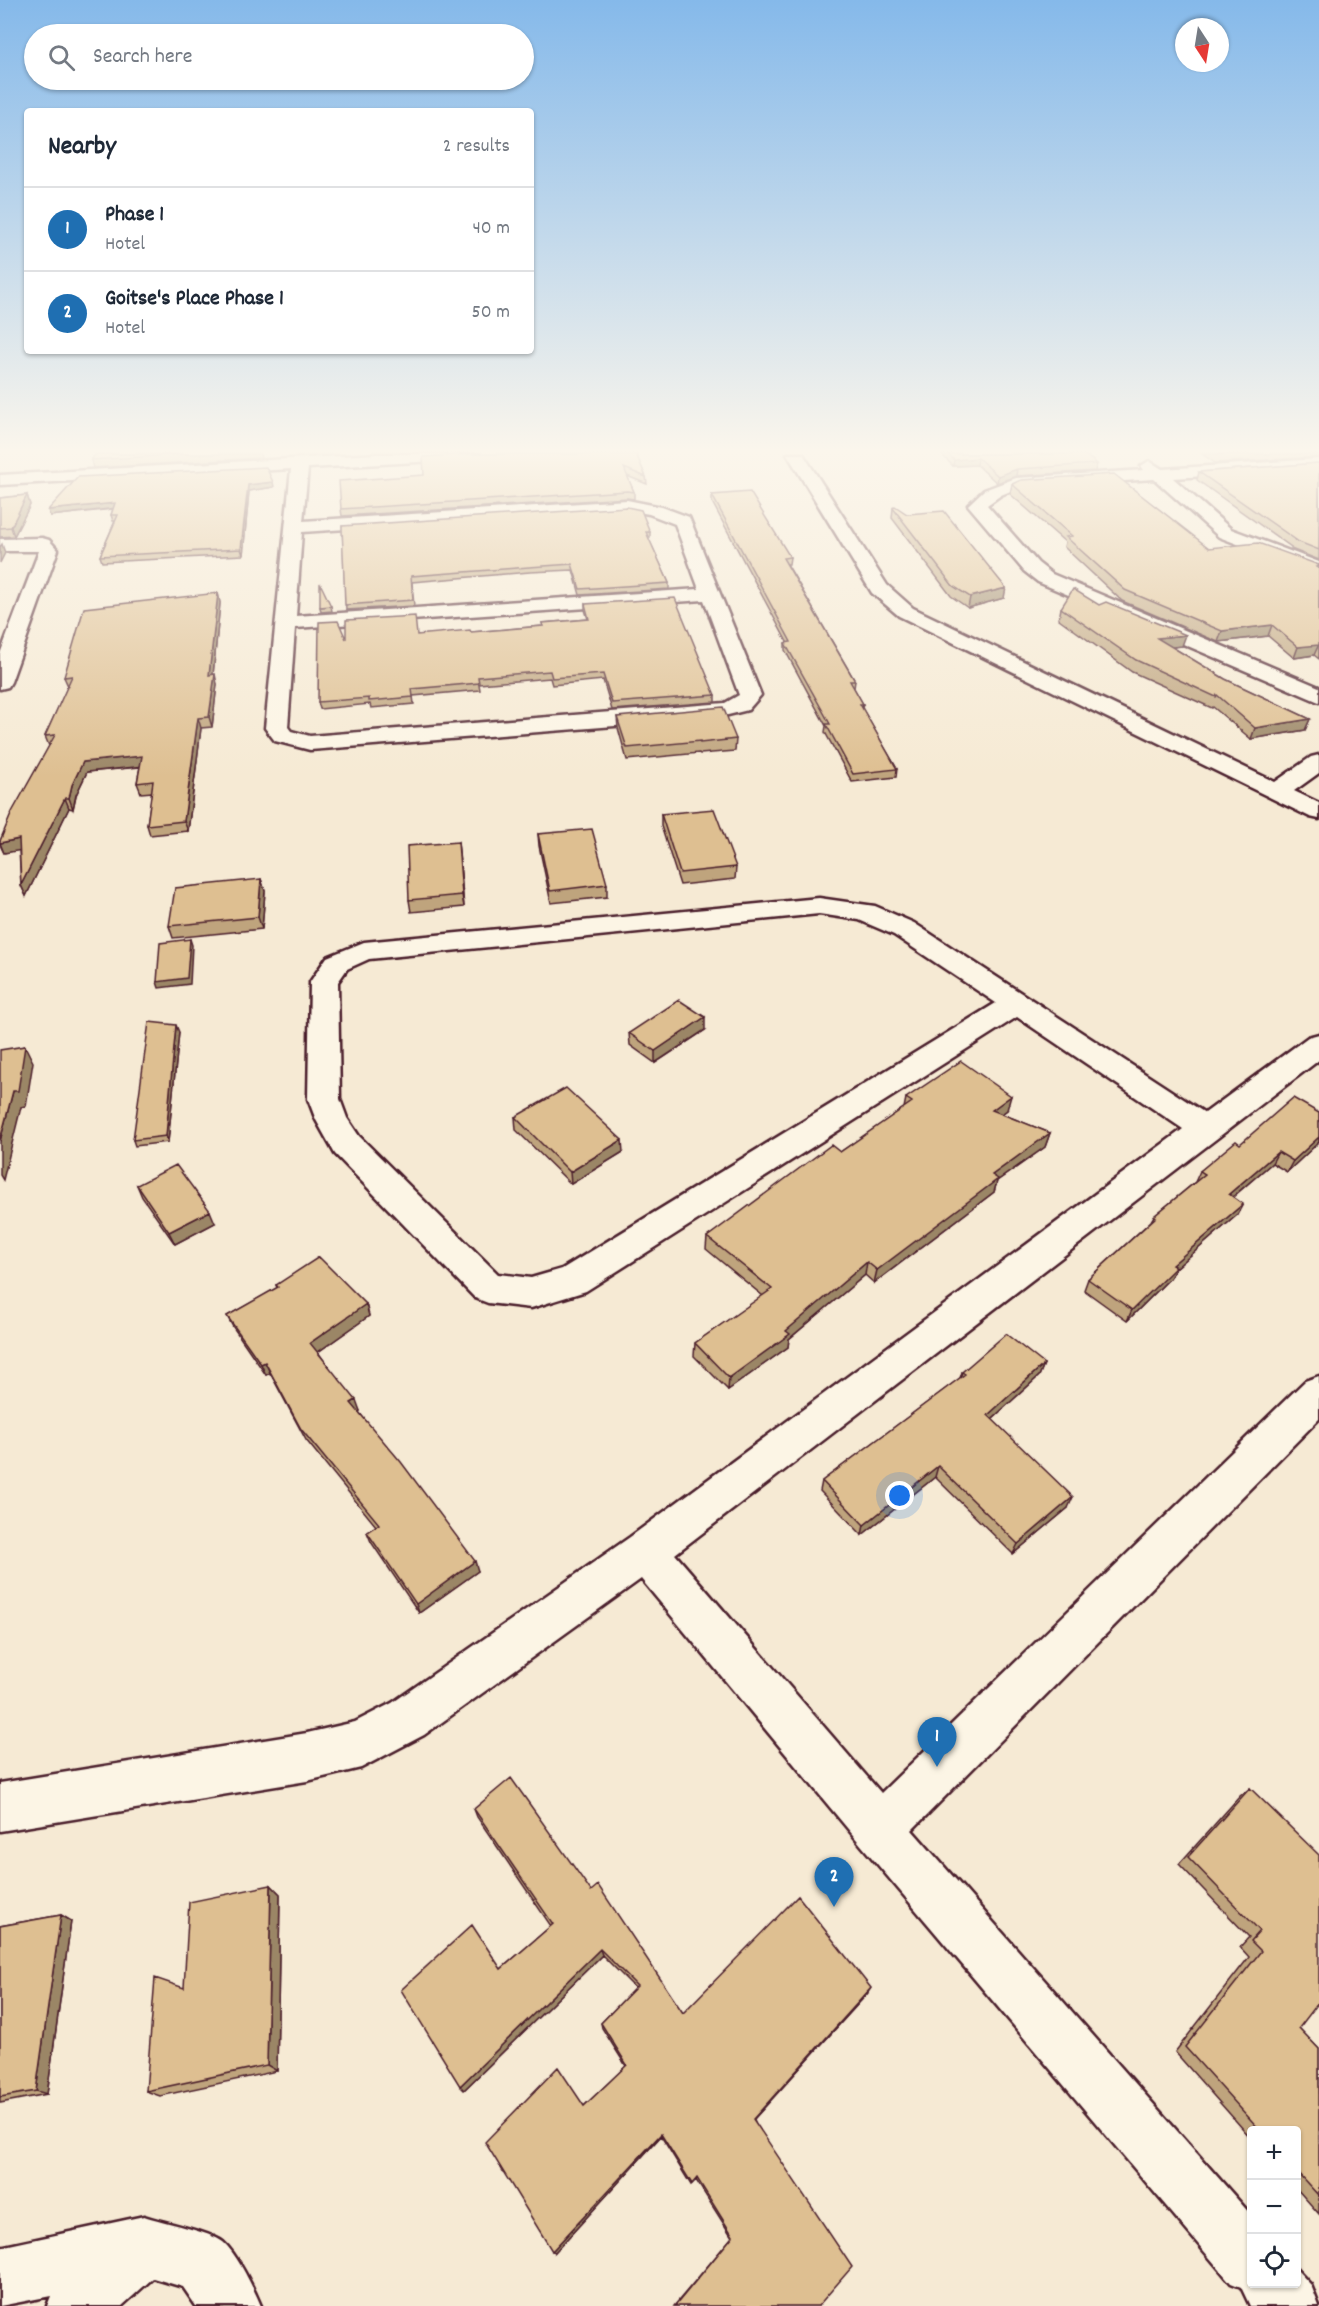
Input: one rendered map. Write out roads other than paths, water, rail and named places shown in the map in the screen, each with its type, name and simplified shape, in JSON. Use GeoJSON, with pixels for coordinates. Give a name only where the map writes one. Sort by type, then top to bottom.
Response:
{"type":"FeatureCollection","features":[{"type":"Feature","properties":{"kind":"street"},"geometry":{"type":"LineString","coordinates":[[0,682],[45,562]]}},
{"type":"Feature","properties":{"kind":"street"},"geometry":{"type":"LineString","coordinates":[[290,562],[276,728],[283,736],[310,743],[730,709],[745,703],[750,695],[698,562]]}},
{"type":"Feature","properties":{"kind":"street"},"geometry":{"type":"LineString","coordinates":[[862,562],[879,589],[898,607],[1278,790],[1319,812]]}},
{"type":"Feature","properties":{"kind":"street"},"geometry":{"type":"LineString","coordinates":[[1026,562],[1045,578],[1319,695]]}},
{"type":"Feature","properties":{"kind":"street"},"geometry":{"type":"LineString","coordinates":[[1300,562],[1319,569]]}},
{"type":"Feature","properties":{"kind":"street"},"geometry":{"type":"LineString","coordinates":[[284,623],[710,594]]}},
{"type":"Feature","properties":{"kind":"street"},"geometry":{"type":"LineString","coordinates":[[1278,790],[1319,762]]}},
{"type":"Feature","properties":{"kind":"street"},"geometry":{"type":"LineString","coordinates":[[1018,1002],[573,1281],[531,1293],[488,1288],[347,1145],[332,1120],[324,1099],[324,982],[337,963],[364,951],[819,906],[865,912],[904,929],[1018,1002],[1206,1130]]}},
{"type":"Feature","properties":{"kind":"street"},"geometry":{"type":"LineString","coordinates":[[0,1807],[307,1756],[362,1744],[408,1719],[645,1551],[1319,1044]]}},
{"type":"Feature","properties":{"kind":"street"},"geometry":{"type":"LineString","coordinates":[[879,1829],[1319,1393]]}},
{"type":"Feature","properties":{"kind":"street"},"geometry":{"type":"LineString","coordinates":[[645,1551],[879,1829],[1247,2257]]}},
{"type":"Feature","properties":{"kind":"street"},"geometry":{"type":"LineString","coordinates":[[77,2306],[144,2246]]}},
{"type":"Feature","properties":{"kind":"street"},"geometry":{"type":"LineString","coordinates":[[0,2277],[144,2246],[201,2263],[231,2306]]}},
{"type":"Feature","properties":{"kind":"street"},"geometry":{"type":"LineString","coordinates":[[1274,2288],[1290,2306]]}},
{"type":"Feature","properties":{"kind":"place","name":"Phase 1"},"geometry":{"type":"Point","coordinates":[937,1767]}},
{"type":"Feature","properties":{"kind":"place","name":"Goitse's Place Phase 1"},"geometry":{"type":"Point","coordinates":[834,1907]}}]}
